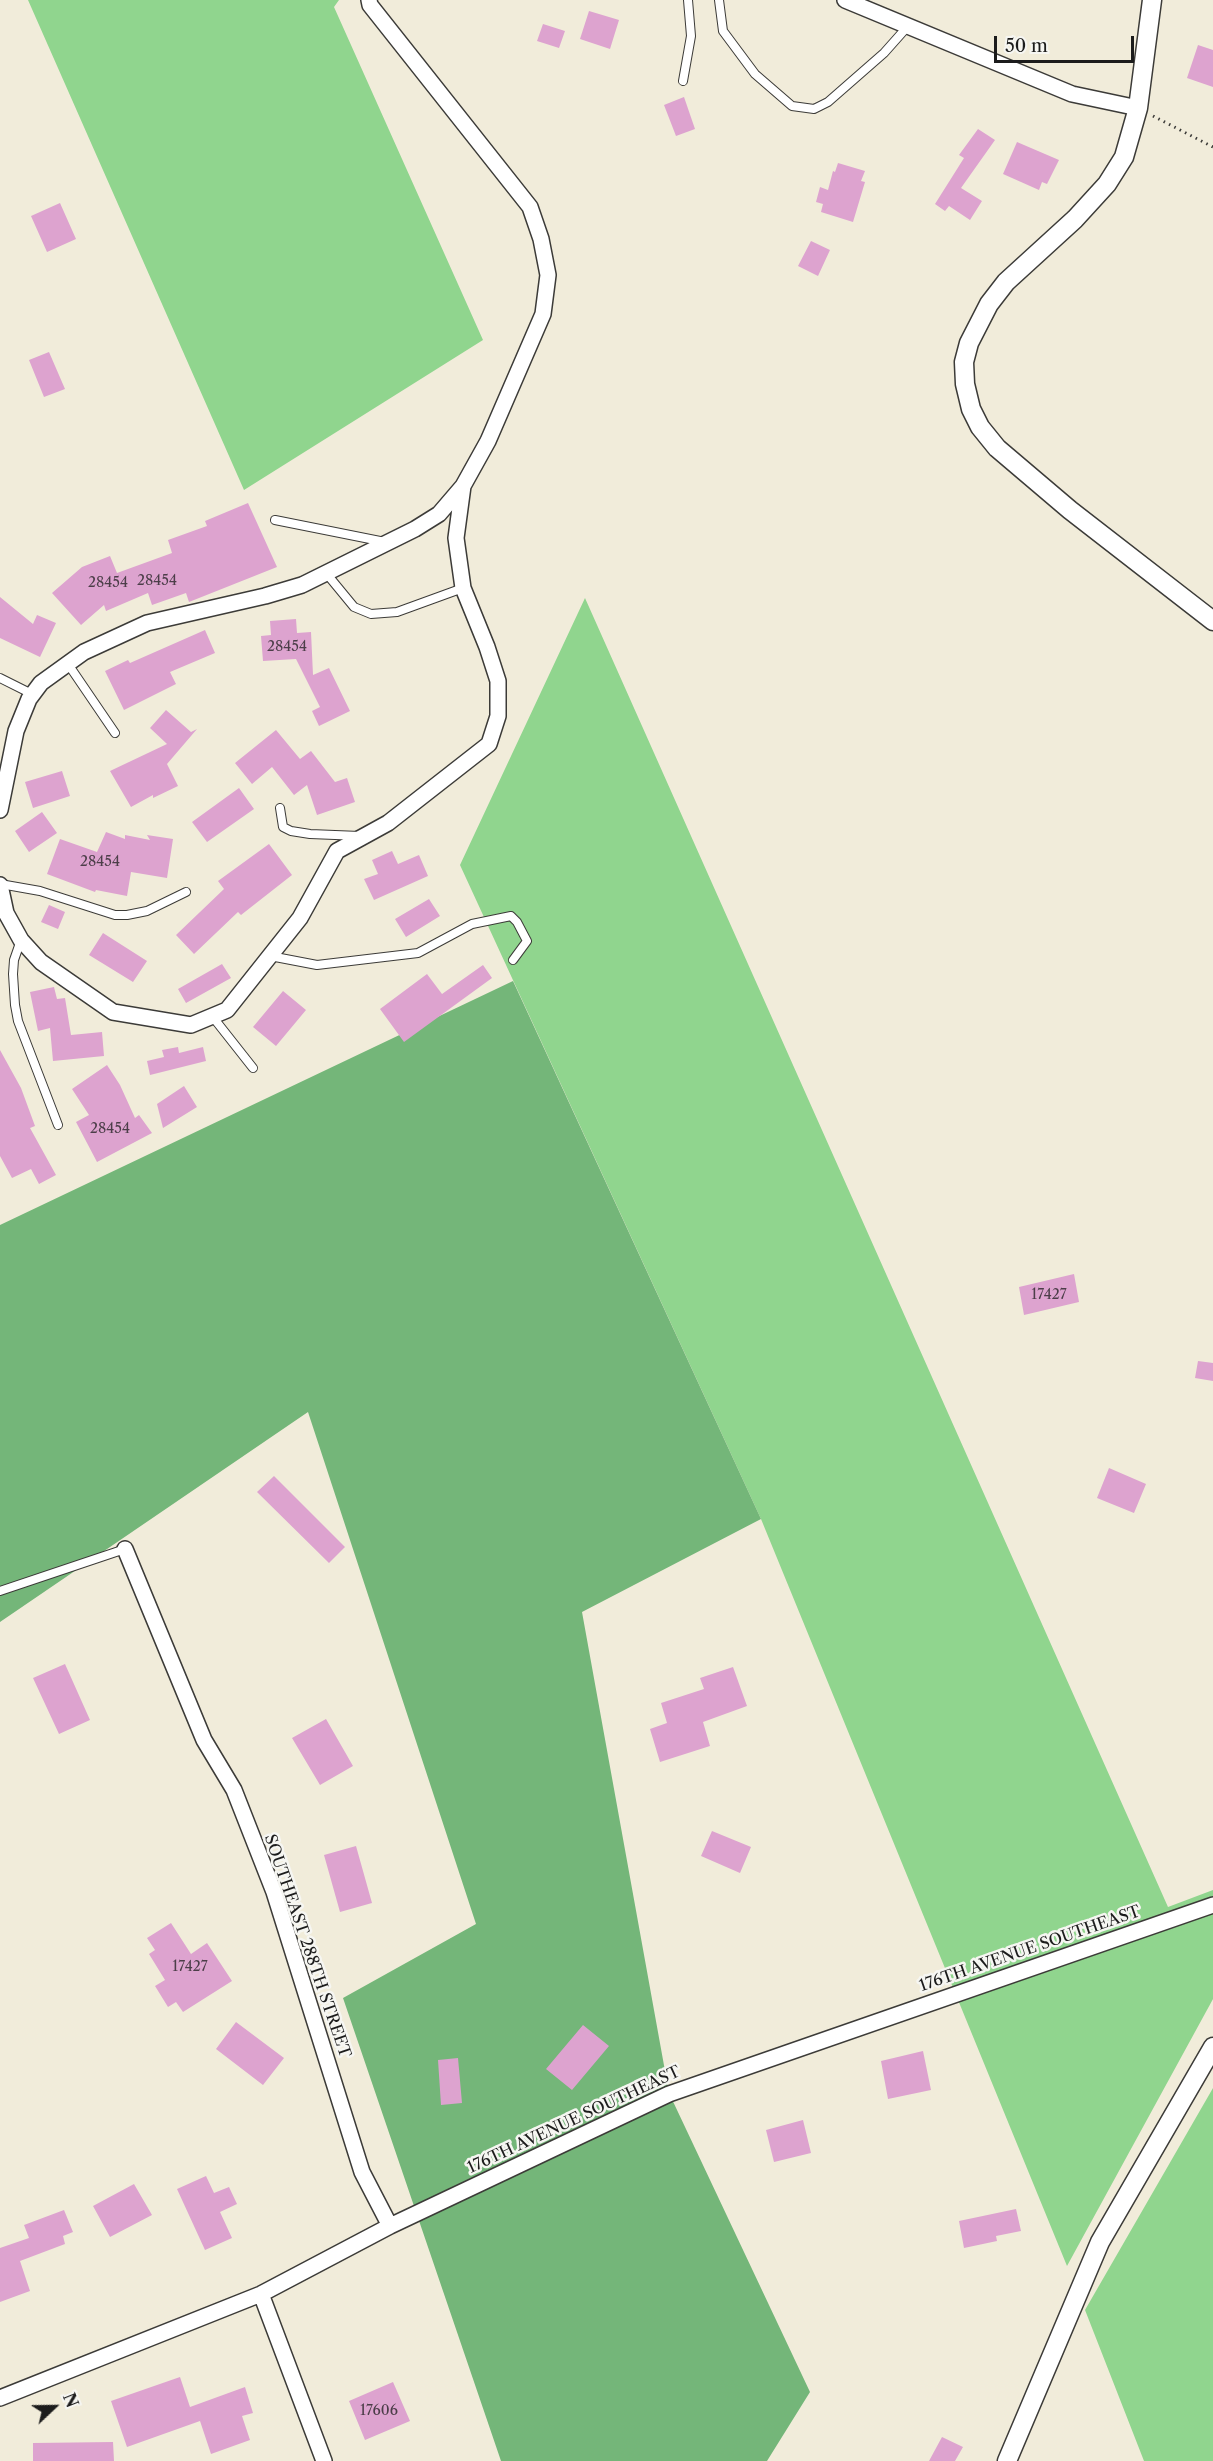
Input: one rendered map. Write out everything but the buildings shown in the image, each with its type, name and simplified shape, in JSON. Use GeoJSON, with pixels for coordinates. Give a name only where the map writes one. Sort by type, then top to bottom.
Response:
{"type":"FeatureCollection","features":[{"type":"Feature","properties":{"kind":"street"},"geometry":{"type":"LineString","coordinates":[[0,810],[16,731],[32,694],[41,683],[84,652],[147,622],[265,596],[302,585],[388,543],[438,514],[463,486],[488,441],[543,314],[548,274],[541,239],[530,207],[370,5],[369,0]]}},
{"type":"Feature","properties":{"kind":"street"},"geometry":{"type":"LineString","coordinates":[[845,0],[1072,93],[1138,108]]}},
{"type":"Feature","properties":{"kind":"street"},"geometry":{"type":"LineString","coordinates":[[1152,0],[1138,108],[1124,158],[1107,184],[1075,219],[1006,282],[989,304],[969,343],[964,362],[965,384],[971,409],[980,427],[997,448],[1213,621]]}},
{"type":"Feature","properties":{"kind":"street"},"geometry":{"type":"LineString","coordinates":[[0,885],[6,913],[21,940],[41,962],[113,1012],[192,1025],[227,1010],[300,918],[337,851],[388,823],[489,744],[498,716],[498,681],[463,588],[456,538],[463,486]]}},
{"type":"Feature","properties":{"kind":"street","name":"SOUTHEAST 288TH STREET"},"geometry":{"type":"LineString","coordinates":[[125,1549],[204,1740],[234,1790],[274,1892],[362,2172],[390,2226]]}},
{"type":"Feature","properties":{"kind":"street","name":"176TH AVENUE SOUTHEAST"},"geometry":{"type":"LineString","coordinates":[[0,2398],[261,2294],[390,2226],[669,2094],[1213,1905]]}},
{"type":"Feature","properties":{"kind":"street"},"geometry":{"type":"LineString","coordinates":[[1007,2461],[1100,2242],[1213,2047]]}},
{"type":"Feature","properties":{"kind":"street"},"geometry":{"type":"LineString","coordinates":[[261,2294],[324,2461]]}},
{"type":"Feature","properties":{"kind":"lane"},"geometry":{"type":"LineString","coordinates":[[682,81],[691,36],[688,0]]}},
{"type":"Feature","properties":{"kind":"lane"},"geometry":{"type":"LineString","coordinates":[[719,0],[723,32],[754,74],[792,106],[814,109],[828,102],[884,53],[908,26]]}},
{"type":"Feature","properties":{"kind":"lane"},"geometry":{"type":"LineString","coordinates":[[275,520],[388,543]]}},
{"type":"Feature","properties":{"kind":"lane"},"geometry":{"type":"LineString","coordinates":[[326,573],[354,607],[371,614],[397,612],[463,588]]}},
{"type":"Feature","properties":{"kind":"lane"},"geometry":{"type":"LineString","coordinates":[[68,664],[115,734]]}},
{"type":"Feature","properties":{"kind":"lane"},"geometry":{"type":"LineString","coordinates":[[0,678],[32,694]]}},
{"type":"Feature","properties":{"kind":"lane"},"geometry":{"type":"LineString","coordinates":[[280,808],[283,827],[291,831],[364,836]]}},
{"type":"Feature","properties":{"kind":"lane"},"geometry":{"type":"LineString","coordinates":[[0,885],[40,891],[116,915],[147,911],[186,892]]}},
{"type":"Feature","properties":{"kind":"lane"},"geometry":{"type":"LineString","coordinates":[[270,956],[317,965],[418,953],[472,924],[511,916],[517,922],[527,941],[513,960]]}},
{"type":"Feature","properties":{"kind":"lane"},"geometry":{"type":"LineString","coordinates":[[21,940],[14,960],[13,974],[18,1021],[58,1125]]}},
{"type":"Feature","properties":{"kind":"lane"},"geometry":{"type":"LineString","coordinates":[[212,1016],[253,1068]]}},
{"type":"Feature","properties":{"kind":"lane"},"geometry":{"type":"LineString","coordinates":[[0,1591],[125,1549]]}},
{"type":"Feature","properties":{"kind":"path"},"geometry":{"type":"LineString","coordinates":[[1138,108],[1213,147]]}},
{"type":"Feature","properties":{"kind":"green space"},"geometry":{"type":"Polygon","coordinates":[[[28,0],[339,0],[334,7],[483,340],[244,490],[28,0]]]}},
{"type":"Feature","properties":{"kind":"green space"},"geometry":{"type":"Polygon","coordinates":[[[585,598],[1168,1907],[1213,1890],[1213,1999],[1067,2266],[761,1519],[460,865],[585,598]]]}},
{"type":"Feature","properties":{"kind":"green space"},"geometry":{"type":"Polygon","coordinates":[[[513,981],[761,1519],[582,1612],[669,2093],[810,2392],[767,2461],[501,2461],[343,1998],[476,1924],[308,1412],[0,1622],[0,1225],[513,981]]]}},
{"type":"Feature","properties":{"kind":"green space"},"geometry":{"type":"Polygon","coordinates":[[[1213,2088],[1213,2461],[1144,2461],[1085,2310],[1213,2088]]]}}]}
